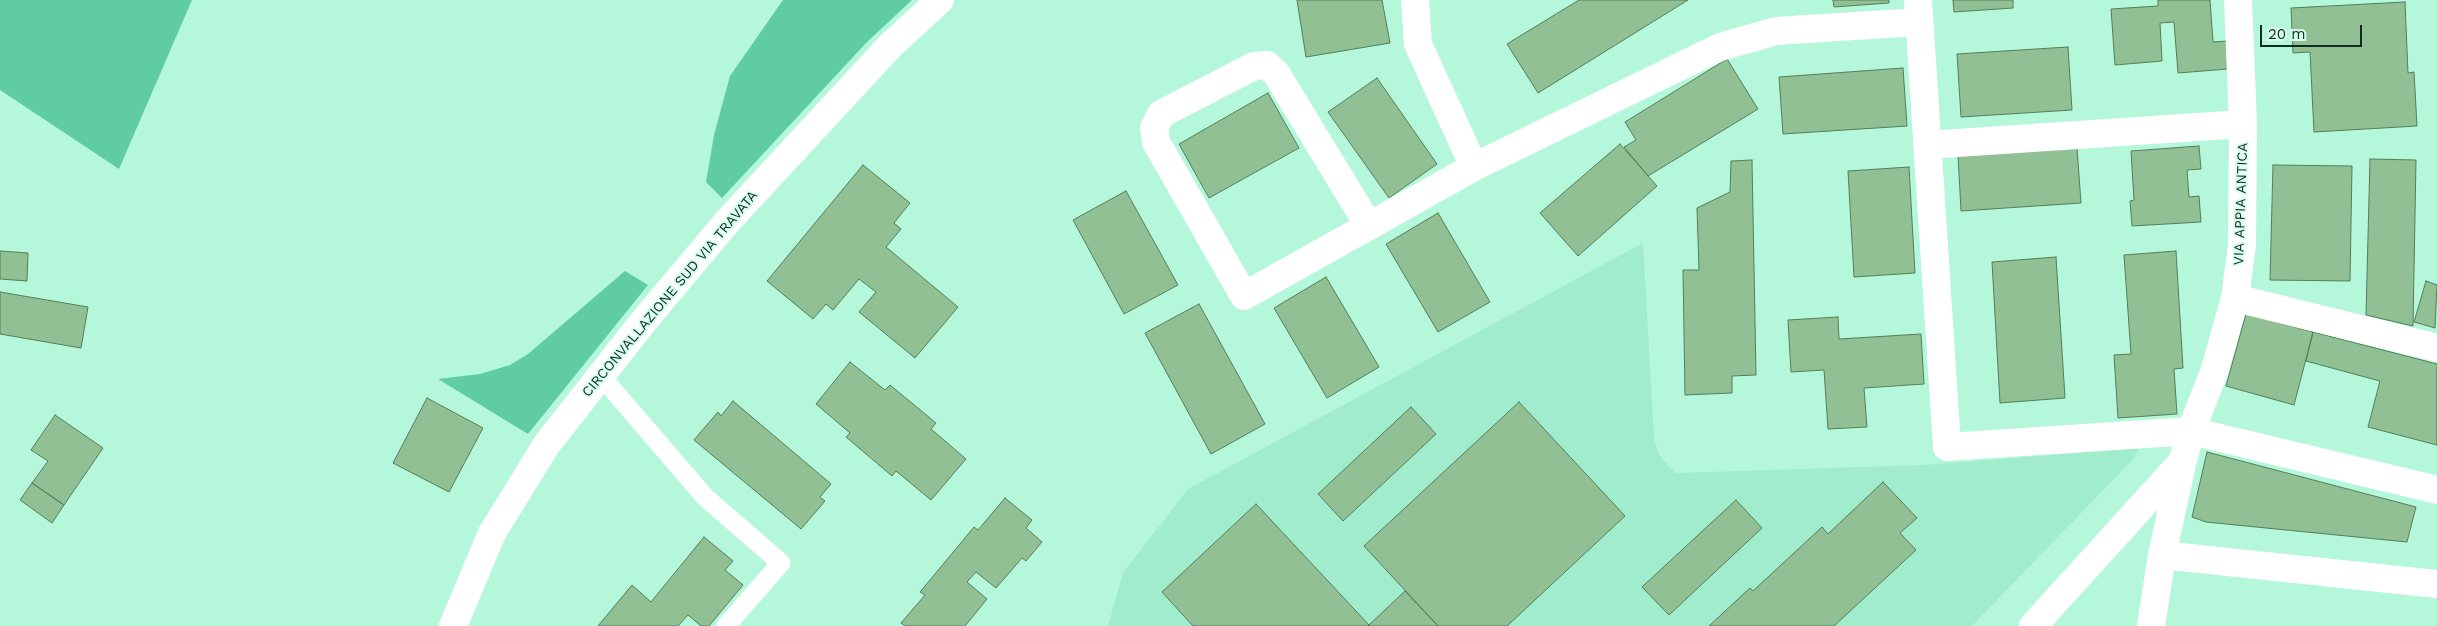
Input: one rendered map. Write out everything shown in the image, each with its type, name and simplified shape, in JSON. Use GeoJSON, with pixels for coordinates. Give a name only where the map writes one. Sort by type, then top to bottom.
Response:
{"type":"FeatureCollection","features":[{"type":"Feature","properties":{"kind":"street","name":"CIRCONVALLAZIONE SUD VIA TRAVATA"},"geometry":{"type":"LineString","coordinates":[[453,626],[492,533],[547,444],[726,223],[890,46],[940,0]]}},
{"type":"Feature","properties":{"kind":"street"},"geometry":{"type":"LineString","coordinates":[[1415,0],[1418,44],[1474,167]]}},
{"type":"Feature","properties":{"kind":"street","name":"VIA APPIA ANTICA"},"geometry":{"type":"LineString","coordinates":[[2151,626],[2162,555],[2182,460],[2215,369],[2235,298],[2242,245],[2243,124],[2238,0]]}},
{"type":"Feature","properties":{"kind":"street"},"geometry":{"type":"LineString","coordinates":[[1370,226],[1276,73],[1267,65],[1254,66],[1161,114],[1154,128],[1156,142],[1244,296],[1370,226],[1474,167],[1720,47],[1776,31],[1919,11],[1946,447],[2191,431],[2437,490]]}},
{"type":"Feature","properties":{"kind":"street"},"geometry":{"type":"LineString","coordinates":[[1927,145],[2243,124]]}},
{"type":"Feature","properties":{"kind":"street"},"geometry":{"type":"LineString","coordinates":[[2235,298],[2437,348]]}},
{"type":"Feature","properties":{"kind":"street"},"geometry":{"type":"LineString","coordinates":[[2033,626],[2182,460]]}},
{"type":"Feature","properties":{"kind":"street"},"geometry":{"type":"LineString","coordinates":[[2162,555],[2437,584]]}},
{"type":"Feature","properties":{"kind":"lane"},"geometry":{"type":"LineString","coordinates":[[601,376],[705,497],[781,563],[726,626]]}},
{"type":"Feature","properties":{"kind":"shaded area"},"geometry":{"type":"Polygon","coordinates":[[[0,0],[192,0],[119,169],[0,90],[0,0]]]}},
{"type":"Feature","properties":{"kind":"shaded area"},"geometry":{"type":"Polygon","coordinates":[[[783,0],[912,0],[867,42],[722,198],[706,182],[714,135],[730,76],[783,0]]]}},
{"type":"Feature","properties":{"kind":"shaded area"},"geometry":{"type":"Polygon","coordinates":[[[1643,243],[1654,439],[1659,455],[1675,473],[1926,465],[2139,448],[2134,458],[1972,626],[1108,626],[1123,573],[1188,489],[1643,243]]]}},
{"type":"Feature","properties":{"kind":"shaded area"},"geometry":{"type":"Polygon","coordinates":[[[625,271],[648,285],[528,434],[438,379],[480,374],[510,365],[528,354],[625,271]]]}},
{"type":"Feature","properties":{"kind":"building"},"geometry":{"type":"Polygon","coordinates":[[[1297,0],[1382,0],[1390,43],[1306,57],[1297,0]]]}},
{"type":"Feature","properties":{"kind":"building"},"geometry":{"type":"Polygon","coordinates":[[[1579,0],[1688,0],[1538,93],[1507,44],[1579,0]]]}},
{"type":"Feature","properties":{"kind":"building"},"geometry":{"type":"Polygon","coordinates":[[[1833,0],[1889,0],[1889,3],[1834,7],[1833,0]]]}},
{"type":"Feature","properties":{"kind":"building"},"geometry":{"type":"Polygon","coordinates":[[[1953,0],[2013,0],[2013,8],[1954,12],[1953,0]]]}},
{"type":"Feature","properties":{"kind":"building"},"geometry":{"type":"Polygon","coordinates":[[[2158,0],[2210,0],[2213,42],[2227,41],[2228,69],[2178,73],[2174,22],[2160,23],[2162,61],[2115,65],[2111,9],[2158,6],[2158,0]]]}},
{"type":"Feature","properties":{"kind":"building"},"geometry":{"type":"Polygon","coordinates":[[[2405,2],[2408,73],[2414,72],[2417,126],[2314,132],[2310,52],[2293,53],[2291,8],[2405,2]]]}},
{"type":"Feature","properties":{"kind":"building"},"geometry":{"type":"Polygon","coordinates":[[[2068,47],[2072,110],[1961,117],[1957,54],[2068,47]]]}},
{"type":"Feature","properties":{"kind":"building"},"geometry":{"type":"Polygon","coordinates":[[[1727,59],[1758,109],[1648,176],[1624,147],[1636,140],[1625,122],[1727,59]]]}},
{"type":"Feature","properties":{"kind":"building"},"geometry":{"type":"Polygon","coordinates":[[[1903,68],[1907,126],[1783,134],[1779,77],[1903,68]]]}},
{"type":"Feature","properties":{"kind":"building"},"geometry":{"type":"Polygon","coordinates":[[[1377,78],[1437,164],[1389,198],[1328,112],[1377,78]]]}},
{"type":"Feature","properties":{"kind":"building"},"geometry":{"type":"Polygon","coordinates":[[[1268,93],[1299,148],[1209,198],[1179,144],[1268,93]]]}},
{"type":"Feature","properties":{"kind":"building"},"geometry":{"type":"Polygon","coordinates":[[[1620,144],[1657,186],[1578,256],[1540,213],[1620,144]]]}},
{"type":"Feature","properties":{"kind":"building"},"geometry":{"type":"Polygon","coordinates":[[[2199,146],[2201,169],[2187,170],[2189,197],[2199,196],[2201,222],[2132,226],[2130,201],[2134,200],[2131,151],[2199,146]]]}},
{"type":"Feature","properties":{"kind":"building"},"geometry":{"type":"Polygon","coordinates":[[[2077,148],[2081,203],[1961,211],[1958,155],[2077,148]]]}},
{"type":"Feature","properties":{"kind":"building"},"geometry":{"type":"Polygon","coordinates":[[[2370,159],[2416,160],[2413,326],[2366,315],[2370,159]]]}},
{"type":"Feature","properties":{"kind":"building"},"geometry":{"type":"Polygon","coordinates":[[[1752,160],[1756,375],[1732,376],[1732,393],[1685,395],[1683,270],[1699,270],[1697,208],[1730,192],[1731,161],[1752,160]]]}},
{"type":"Feature","properties":{"kind":"building"},"geometry":{"type":"Polygon","coordinates":[[[863,165],[910,203],[894,223],[901,229],[886,247],[958,307],[915,358],[859,312],[876,292],[859,279],[833,310],[826,304],[813,319],[767,281],[863,165]]]}},
{"type":"Feature","properties":{"kind":"building"},"geometry":{"type":"Polygon","coordinates":[[[2273,165],[2352,166],[2350,281],[2270,280],[2273,165]]]}},
{"type":"Feature","properties":{"kind":"building"},"geometry":{"type":"Polygon","coordinates":[[[1909,167],[1915,273],[1854,277],[1848,171],[1909,167]]]}},
{"type":"Feature","properties":{"kind":"building"},"geometry":{"type":"Polygon","coordinates":[[[1126,191],[1178,285],[1124,314],[1073,220],[1126,191]]]}},
{"type":"Feature","properties":{"kind":"building"},"geometry":{"type":"Polygon","coordinates":[[[1438,213],[1490,302],[1438,332],[1386,244],[1438,213]]]}},
{"type":"Feature","properties":{"kind":"building"},"geometry":{"type":"Polygon","coordinates":[[[0,251],[28,253],[27,281],[0,279],[0,251]]]}},
{"type":"Feature","properties":{"kind":"building"},"geometry":{"type":"Polygon","coordinates":[[[2176,251],[2183,368],[2174,369],[2177,414],[2118,418],[2114,355],[2131,354],[2124,255],[2176,251]]]}},
{"type":"Feature","properties":{"kind":"building"},"geometry":{"type":"Polygon","coordinates":[[[2056,257],[2065,398],[2000,403],[1992,262],[2056,257]]]}},
{"type":"Feature","properties":{"kind":"building"},"geometry":{"type":"Polygon","coordinates":[[[1326,277],[1379,367],[1327,398],[1274,308],[1326,277]]]}},
{"type":"Feature","properties":{"kind":"building"},"geometry":{"type":"Polygon","coordinates":[[[2426,281],[2437,285],[2435,328],[2414,322],[2426,281]]]}},
{"type":"Feature","properties":{"kind":"building"},"geometry":{"type":"Polygon","coordinates":[[[0,292],[88,307],[81,348],[0,334],[0,292]]]}},
{"type":"Feature","properties":{"kind":"building"},"geometry":{"type":"Polygon","coordinates":[[[1199,304],[1265,424],[1211,454],[1145,333],[1199,304]]]}},
{"type":"Feature","properties":{"kind":"building"},"geometry":{"type":"Polygon","coordinates":[[[2246,314],[2313,332],[2294,405],[2226,386],[2246,314]]]}},
{"type":"Feature","properties":{"kind":"building"},"geometry":{"type":"Polygon","coordinates":[[[1838,317],[1839,339],[1921,334],[1924,384],[1864,388],[1867,427],[1828,429],[1824,370],[1791,372],[1788,320],[1838,317]]]}},
{"type":"Feature","properties":{"kind":"building"},"geometry":{"type":"Polygon","coordinates":[[[2313,332],[2437,364],[2437,445],[2368,427],[2380,381],[2306,361],[2313,332]]]}},
{"type":"Feature","properties":{"kind":"building"},"geometry":{"type":"Polygon","coordinates":[[[850,362],[885,390],[890,385],[936,423],[931,429],[966,459],[931,500],[896,471],[892,476],[846,437],[850,433],[816,404],[850,362]]]}},
{"type":"Feature","properties":{"kind":"building"},"geometry":{"type":"Polygon","coordinates":[[[427,398],[483,428],[449,492],[393,463],[427,398]]]}},
{"type":"Feature","properties":{"kind":"building"},"geometry":{"type":"Polygon","coordinates":[[[733,401],[831,484],[820,497],[825,501],[801,529],[694,440],[718,412],[721,416],[733,401]]]}},
{"type":"Feature","properties":{"kind":"building"},"geometry":{"type":"Polygon","coordinates":[[[1519,402],[1625,516],[1507,626],[1438,626],[1364,546],[1519,402]]]}},
{"type":"Feature","properties":{"kind":"building"},"geometry":{"type":"Polygon","coordinates":[[[1411,407],[1436,434],[1343,521],[1318,494],[1411,407]]]}},
{"type":"Feature","properties":{"kind":"building"},"geometry":{"type":"Polygon","coordinates":[[[55,415],[103,448],[64,505],[32,483],[48,461],[31,450],[55,415]]]}},
{"type":"Feature","properties":{"kind":"building"},"geometry":{"type":"Polygon","coordinates":[[[2207,452],[2416,507],[2407,542],[2206,522],[2192,517],[2207,452]]]}},
{"type":"Feature","properties":{"kind":"building"},"geometry":{"type":"Polygon","coordinates":[[[1883,482],[1917,518],[1900,533],[1916,550],[1834,626],[1709,626],[1750,588],[1753,591],[1822,527],[1828,534],[1883,482]]]}},
{"type":"Feature","properties":{"kind":"building"},"geometry":{"type":"Polygon","coordinates":[[[32,483],[64,505],[52,523],[20,500],[32,483]]]}},
{"type":"Feature","properties":{"kind":"building"},"geometry":{"type":"Polygon","coordinates":[[[1005,498],[1032,520],[1026,528],[1042,542],[1026,561],[1022,558],[996,588],[976,572],[967,582],[987,599],[965,626],[905,626],[901,623],[925,595],[920,592],[974,527],[978,530],[1005,498]]]}},
{"type":"Feature","properties":{"kind":"building"},"geometry":{"type":"Polygon","coordinates":[[[1736,500],[1762,528],[1669,615],[1642,587],[1736,500]]]}},
{"type":"Feature","properties":{"kind":"building"},"geometry":{"type":"Polygon","coordinates":[[[1256,504],[1369,626],[1193,626],[1162,592],[1256,504]]]}},
{"type":"Feature","properties":{"kind":"building"},"geometry":{"type":"Polygon","coordinates":[[[704,537],[733,561],[725,570],[743,585],[709,626],[701,626],[688,615],[678,626],[598,626],[632,585],[651,602],[704,537]]]}},
{"type":"Feature","properties":{"kind":"building"},"geometry":{"type":"Polygon","coordinates":[[[1405,591],[1438,626],[1369,626],[1369,625],[1405,591]]]}}]}
